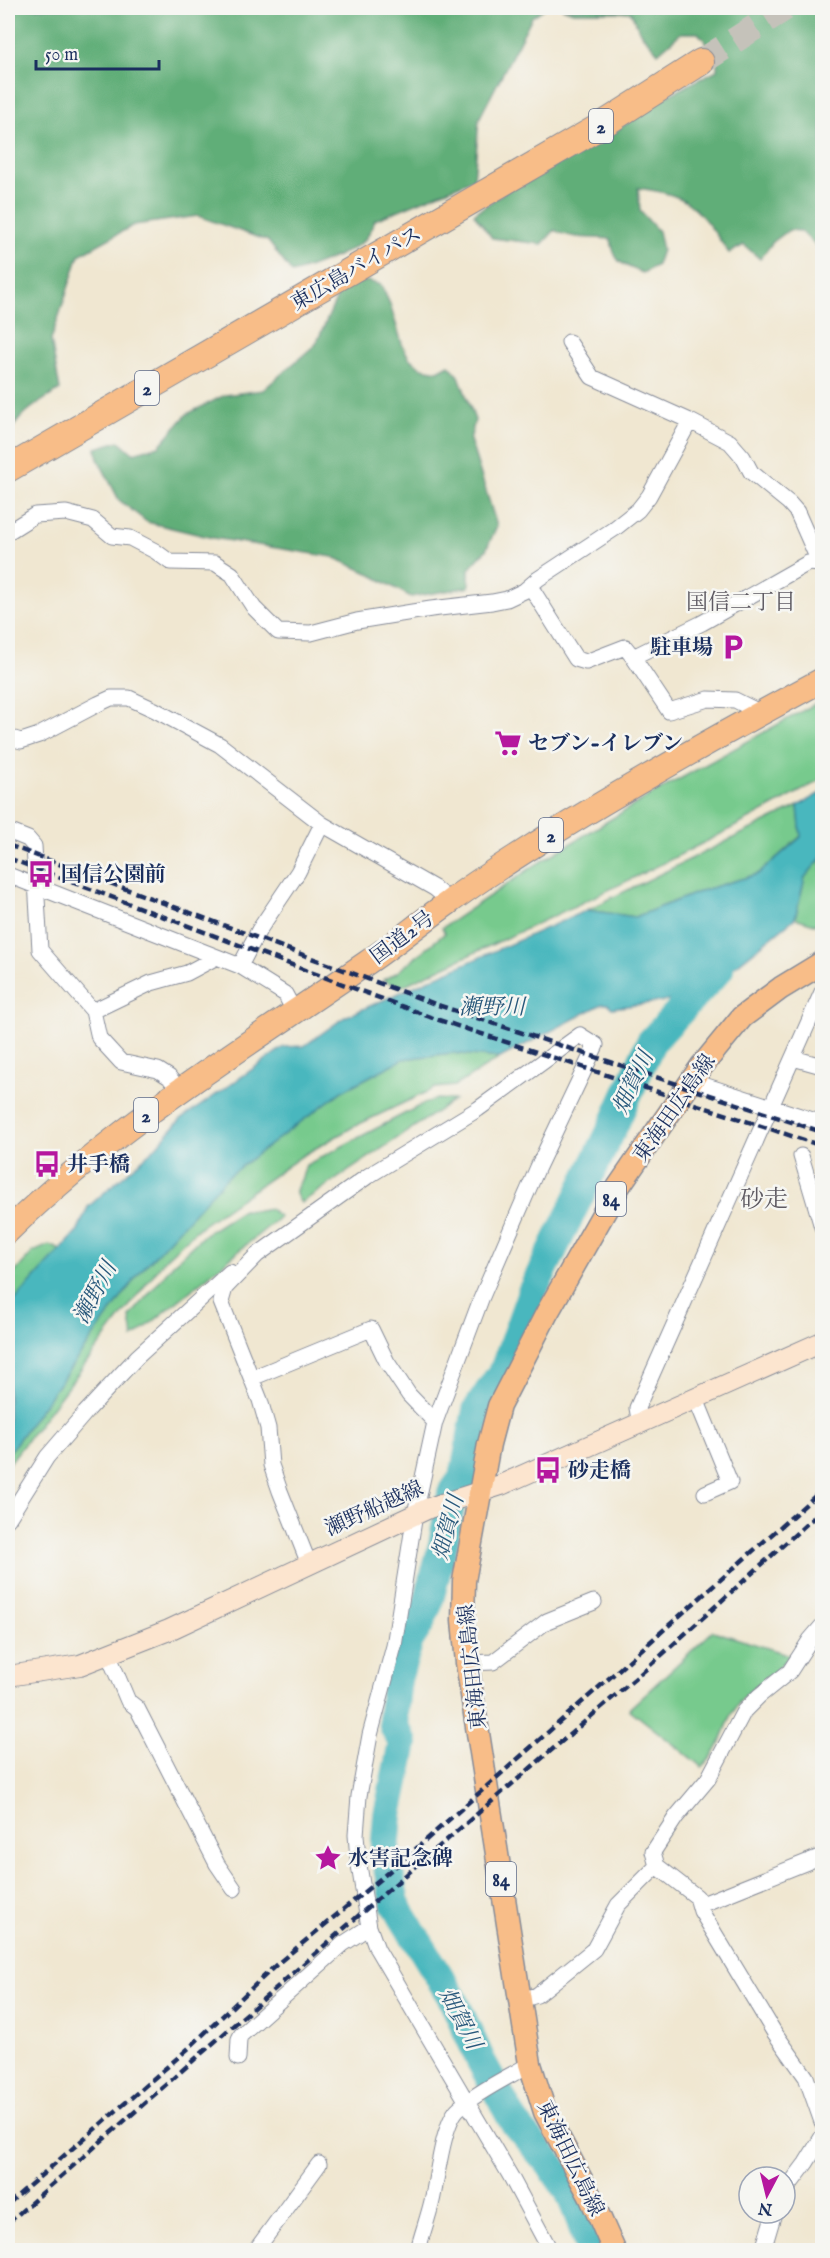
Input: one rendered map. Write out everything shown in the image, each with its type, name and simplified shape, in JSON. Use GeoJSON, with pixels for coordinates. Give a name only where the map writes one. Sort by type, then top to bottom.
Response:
{"type":"FeatureCollection","features":[{"type":"Feature","properties":{"kind":"highway","name":"東広島バイパス"},"geometry":{"type":"LineString","coordinates":[[8,469],[599,127],[701,62]]}},
{"type":"Feature","properties":{"kind":"highway","name":"国道2号"},"geometry":{"type":"LineString","coordinates":[[8,1231],[44,1195],[180,1091],[370,961],[450,901],[546,838],[694,749],[822,680]]}},
{"type":"Feature","properties":{"kind":"main road","name":"東海田広島線"},"geometry":{"type":"LineString","coordinates":[[615,2250],[590,2196],[521,2070],[521,2000],[467,1663],[463,1620],[464,1581],[474,1492],[500,1406],[547,1313],[619,1186],[691,1081],[742,1017],[781,988],[822,963]]}},
{"type":"Feature","properties":{"kind":"main road","name":"瀬野船越線"},"geometry":{"type":"LineString","coordinates":[[8,1676],[80,1665],[169,1630],[422,1511],[501,1485],[822,1342]]}},
{"type":"Feature","properties":{"kind":"street"},"geometry":{"type":"LineString","coordinates":[[569,342],[592,377],[690,421],[730,442],[756,478],[789,502],[797,512],[821,564],[808,563],[702,623],[633,657]]}},
{"type":"Feature","properties":{"kind":"street"},"geometry":{"type":"LineString","coordinates":[[8,532],[35,515],[66,513],[93,520],[112,536],[130,538],[170,562],[215,563],[232,574],[254,608],[278,632],[311,633],[357,621],[507,599],[614,529],[638,510],[649,496],[690,421]]}},
{"type":"Feature","properties":{"kind":"street"},"geometry":{"type":"LineString","coordinates":[[530,586],[576,659],[586,662],[625,647],[669,711],[708,699],[717,699],[735,700],[760,713]]}},
{"type":"Feature","properties":{"kind":"street"},"geometry":{"type":"LineString","coordinates":[[8,737],[21,741],[39,735],[111,698],[129,698],[220,745],[322,824],[434,888],[450,901]]}},
{"type":"Feature","properties":{"kind":"street"},"geometry":{"type":"LineString","coordinates":[[240,966],[259,930],[298,872],[322,824]]}},
{"type":"Feature","properties":{"kind":"street"},"geometry":{"type":"LineString","coordinates":[[8,831],[28,839],[34,846],[40,950],[93,1011],[99,1038],[121,1062],[158,1070],[169,1077],[180,1091]]}},
{"type":"Feature","properties":{"kind":"street"},"geometry":{"type":"LineString","coordinates":[[8,875],[240,966],[285,994],[294,1011]]}},
{"type":"Feature","properties":{"kind":"street"},"geometry":{"type":"LineString","coordinates":[[93,1011],[151,982],[187,973],[215,958]]}},
{"type":"Feature","properties":{"kind":"street"},"geometry":{"type":"LineString","coordinates":[[640,1425],[637,1408],[822,992]]}},
{"type":"Feature","properties":{"kind":"street"},"geometry":{"type":"LineString","coordinates":[[309,1564],[274,1473],[268,1428],[252,1378],[221,1302],[225,1288],[257,1255],[368,1176],[478,1110],[580,1035],[596,1045],[538,1167],[481,1299],[435,1422],[422,1511],[394,1646],[370,1735],[359,1796],[356,1835],[369,1927],[377,1948],[470,2100],[550,2250]]}},
{"type":"Feature","properties":{"kind":"street"},"geometry":{"type":"LineString","coordinates":[[793,1058],[822,1066]]}},
{"type":"Feature","properties":{"kind":"street"},"geometry":{"type":"LineString","coordinates":[[691,1081],[822,1123]]}},
{"type":"Feature","properties":{"kind":"street"},"geometry":{"type":"LineString","coordinates":[[801,1156],[822,1227]]}},
{"type":"Feature","properties":{"kind":"street"},"geometry":{"type":"LineString","coordinates":[[8,1519],[47,1457],[129,1365],[230,1272],[249,1263]]}},
{"type":"Feature","properties":{"kind":"street"},"geometry":{"type":"LineString","coordinates":[[252,1378],[371,1329],[387,1362],[409,1395],[435,1422]]}},
{"type":"Feature","properties":{"kind":"street"},"geometry":{"type":"LineString","coordinates":[[696,1399],[730,1482],[705,1492]]}},
{"type":"Feature","properties":{"kind":"street"},"geometry":{"type":"LineString","coordinates":[[467,1663],[493,1662],[547,1621],[594,1602]]}},
{"type":"Feature","properties":{"kind":"street"},"geometry":{"type":"LineString","coordinates":[[822,1626],[790,1671],[744,1711],[708,1779],[676,1817],[653,1852],[657,1866],[697,1897],[774,2032],[806,2077],[822,2122]]}},
{"type":"Feature","properties":{"kind":"street"},"geometry":{"type":"LineString","coordinates":[[108,1654],[128,1701],[137,1708],[218,1863],[234,1889]]}},
{"type":"Feature","properties":{"kind":"street"},"geometry":{"type":"LineString","coordinates":[[700,1905],[822,1856]]}},
{"type":"Feature","properties":{"kind":"street"},"geometry":{"type":"LineString","coordinates":[[521,2000],[544,1990],[594,1949],[618,1905],[657,1866]]}},
{"type":"Feature","properties":{"kind":"street"},"geometry":{"type":"LineString","coordinates":[[238,2058],[241,2035],[343,1944],[369,1927]]}},
{"type":"Feature","properties":{"kind":"street"},"geometry":{"type":"LineString","coordinates":[[418,2250],[432,2201],[448,2128],[458,2108],[521,2070]]}},
{"type":"Feature","properties":{"kind":"street"},"geometry":{"type":"LineString","coordinates":[[797,2175],[822,2137]]}},
{"type":"Feature","properties":{"kind":"street"},"geometry":{"type":"LineString","coordinates":[[256,2250],[319,2164]]}},
{"type":"Feature","properties":{"kind":"street"},"geometry":{"type":"LineString","coordinates":[[763,2250],[770,2225]]}},
{"type":"Feature","properties":{"kind":"green space"},"geometry":{"type":"Polygon","coordinates":[[[8,8],[545,8],[532,17],[479,119],[474,179],[375,220],[366,238],[353,248],[292,273],[268,241],[198,216],[134,225],[79,255],[51,340],[60,390],[23,416],[8,438],[8,8]]]}},
{"type":"Feature","properties":{"kind":"green space"},"geometry":{"type":"Polygon","coordinates":[[[562,8],[822,8],[820,73],[822,80],[822,242],[819,249],[801,231],[789,230],[773,242],[760,259],[744,245],[729,253],[703,218],[685,201],[668,194],[638,188],[640,211],[658,231],[662,250],[657,265],[643,273],[620,262],[614,254],[611,239],[575,237],[555,230],[542,244],[492,238],[474,214],[506,191],[616,131],[650,105],[717,70],[717,54],[698,33],[681,33],[658,53],[640,32],[631,12],[573,12],[562,8]]]}},
{"type":"Feature","properties":{"kind":"green space"},"geometry":{"type":"Polygon","coordinates":[[[367,281],[381,285],[409,358],[422,368],[438,371],[449,365],[459,376],[475,420],[470,440],[497,526],[486,550],[469,569],[469,587],[411,597],[333,557],[213,538],[147,522],[119,500],[98,459],[96,448],[119,441],[133,453],[159,446],[187,414],[225,395],[263,390],[316,344],[338,295],[347,285],[367,281]]]}},
{"type":"Feature","properties":{"kind":"green space"},"geometry":{"type":"Polygon","coordinates":[[[822,700],[822,779],[666,862],[400,987],[383,980],[396,973],[445,933],[442,928],[537,864],[649,796],[822,700]]]}},
{"type":"Feature","properties":{"kind":"green space"},"geometry":{"type":"Polygon","coordinates":[[[798,806],[801,836],[758,874],[704,890],[635,917],[587,910],[798,806]]]}},
{"type":"Feature","properties":{"kind":"green space"},"geometry":{"type":"Polygon","coordinates":[[[822,857],[822,922],[817,925],[795,918],[805,877],[822,857]]]}},
{"type":"Feature","properties":{"kind":"green space"},"geometry":{"type":"Polygon","coordinates":[[[452,1053],[500,1058],[455,1086],[435,1088],[353,1127],[302,1156],[200,1227],[166,1258],[8,1465],[8,1454],[139,1273],[226,1177],[342,1091],[403,1059],[452,1053]]]}},
{"type":"Feature","properties":{"kind":"green space"},"geometry":{"type":"Polygon","coordinates":[[[437,1099],[454,1100],[301,1203],[296,1192],[306,1165],[425,1103],[437,1099]]]}},
{"type":"Feature","properties":{"kind":"green space"},"geometry":{"type":"Polygon","coordinates":[[[270,1209],[280,1217],[133,1338],[130,1317],[174,1263],[205,1234],[243,1210],[270,1209]]]}},
{"type":"Feature","properties":{"kind":"green space"},"geometry":{"type":"Polygon","coordinates":[[[49,1245],[61,1250],[8,1308],[8,1280],[33,1252],[49,1245]]]}},
{"type":"Feature","properties":{"kind":"green space"},"geometry":{"type":"Polygon","coordinates":[[[713,1631],[790,1655],[774,1673],[742,1699],[731,1716],[721,1742],[702,1767],[629,1709],[713,1631]]]}},
{"type":"Feature","properties":{"kind":"water","name":"瀬野川"},"geometry":{"type":"Polygon","coordinates":[[[822,792],[822,857],[805,877],[795,918],[697,997],[612,1008],[608,1004],[602,1004],[500,1058],[452,1053],[403,1059],[342,1091],[227,1177],[139,1273],[8,1454],[10,1372],[8,1371],[8,1308],[77,1232],[88,1207],[154,1149],[180,1120],[284,1047],[304,1046],[345,1017],[587,910],[635,917],[704,890],[758,874],[801,837],[798,806],[822,792]]]}},
{"type":"Feature","properties":{"kind":"waterway","name":"畑賀川"},"geometry":{"type":"LineString","coordinates":[[590,2250],[569,2191],[550,2164],[514,2122],[481,2061],[453,1999],[395,1904],[385,1851],[388,1815],[403,1743],[394,1726],[393,1713],[397,1679],[409,1640],[420,1623],[428,1603],[443,1545],[452,1494],[464,1477],[477,1410],[505,1368],[532,1292],[610,1133],[651,1042],[719,969]]}},
{"type":"Feature","properties":{"kind":"tunnel"},"geometry":{"type":"LineString","coordinates":[[701,62],[785,8]]}},
{"type":"Feature","properties":{"kind":"railway"},"geometry":{"type":"LineString","coordinates":[[8,845],[435,1004],[822,1132]]}},
{"type":"Feature","properties":{"kind":"railway"},"geometry":{"type":"LineString","coordinates":[[8,858],[430,1017],[822,1146]]}},
{"type":"Feature","properties":{"kind":"railway"},"geometry":{"type":"LineString","coordinates":[[8,2204],[189,2048],[276,1965],[409,1855],[822,1490]]}},
{"type":"Feature","properties":{"kind":"railway"},"geometry":{"type":"LineString","coordinates":[[8,2223],[365,1910],[645,1670],[822,1510]]}},
{"type":"Feature","properties":{"kind":"place","name":"駐車場"},"geometry":{"type":"Point","coordinates":[733,647]}},
{"type":"Feature","properties":{"kind":"place","name":"セブン-イレブン"},"geometry":{"type":"Point","coordinates":[508,743]}},
{"type":"Feature","properties":{"kind":"place","name":"国信公園前"},"geometry":{"type":"Point","coordinates":[41,874]}},
{"type":"Feature","properties":{"kind":"place","name":"井手橋"},"geometry":{"type":"Point","coordinates":[47,1164]}},
{"type":"Feature","properties":{"kind":"place","name":"砂走橋"},"geometry":{"type":"Point","coordinates":[548,1470]}},
{"type":"Feature","properties":{"kind":"place","name":"水害記念碑"},"geometry":{"type":"Point","coordinates":[328,1858]}},
{"type":"Feature","properties":{"kind":"district","name":"国信二丁目"},"geometry":{"type":"Point","coordinates":[741,601]}},
{"type":"Feature","properties":{"kind":"district","name":"砂走"},"geometry":{"type":"Point","coordinates":[764,1199]}}]}
